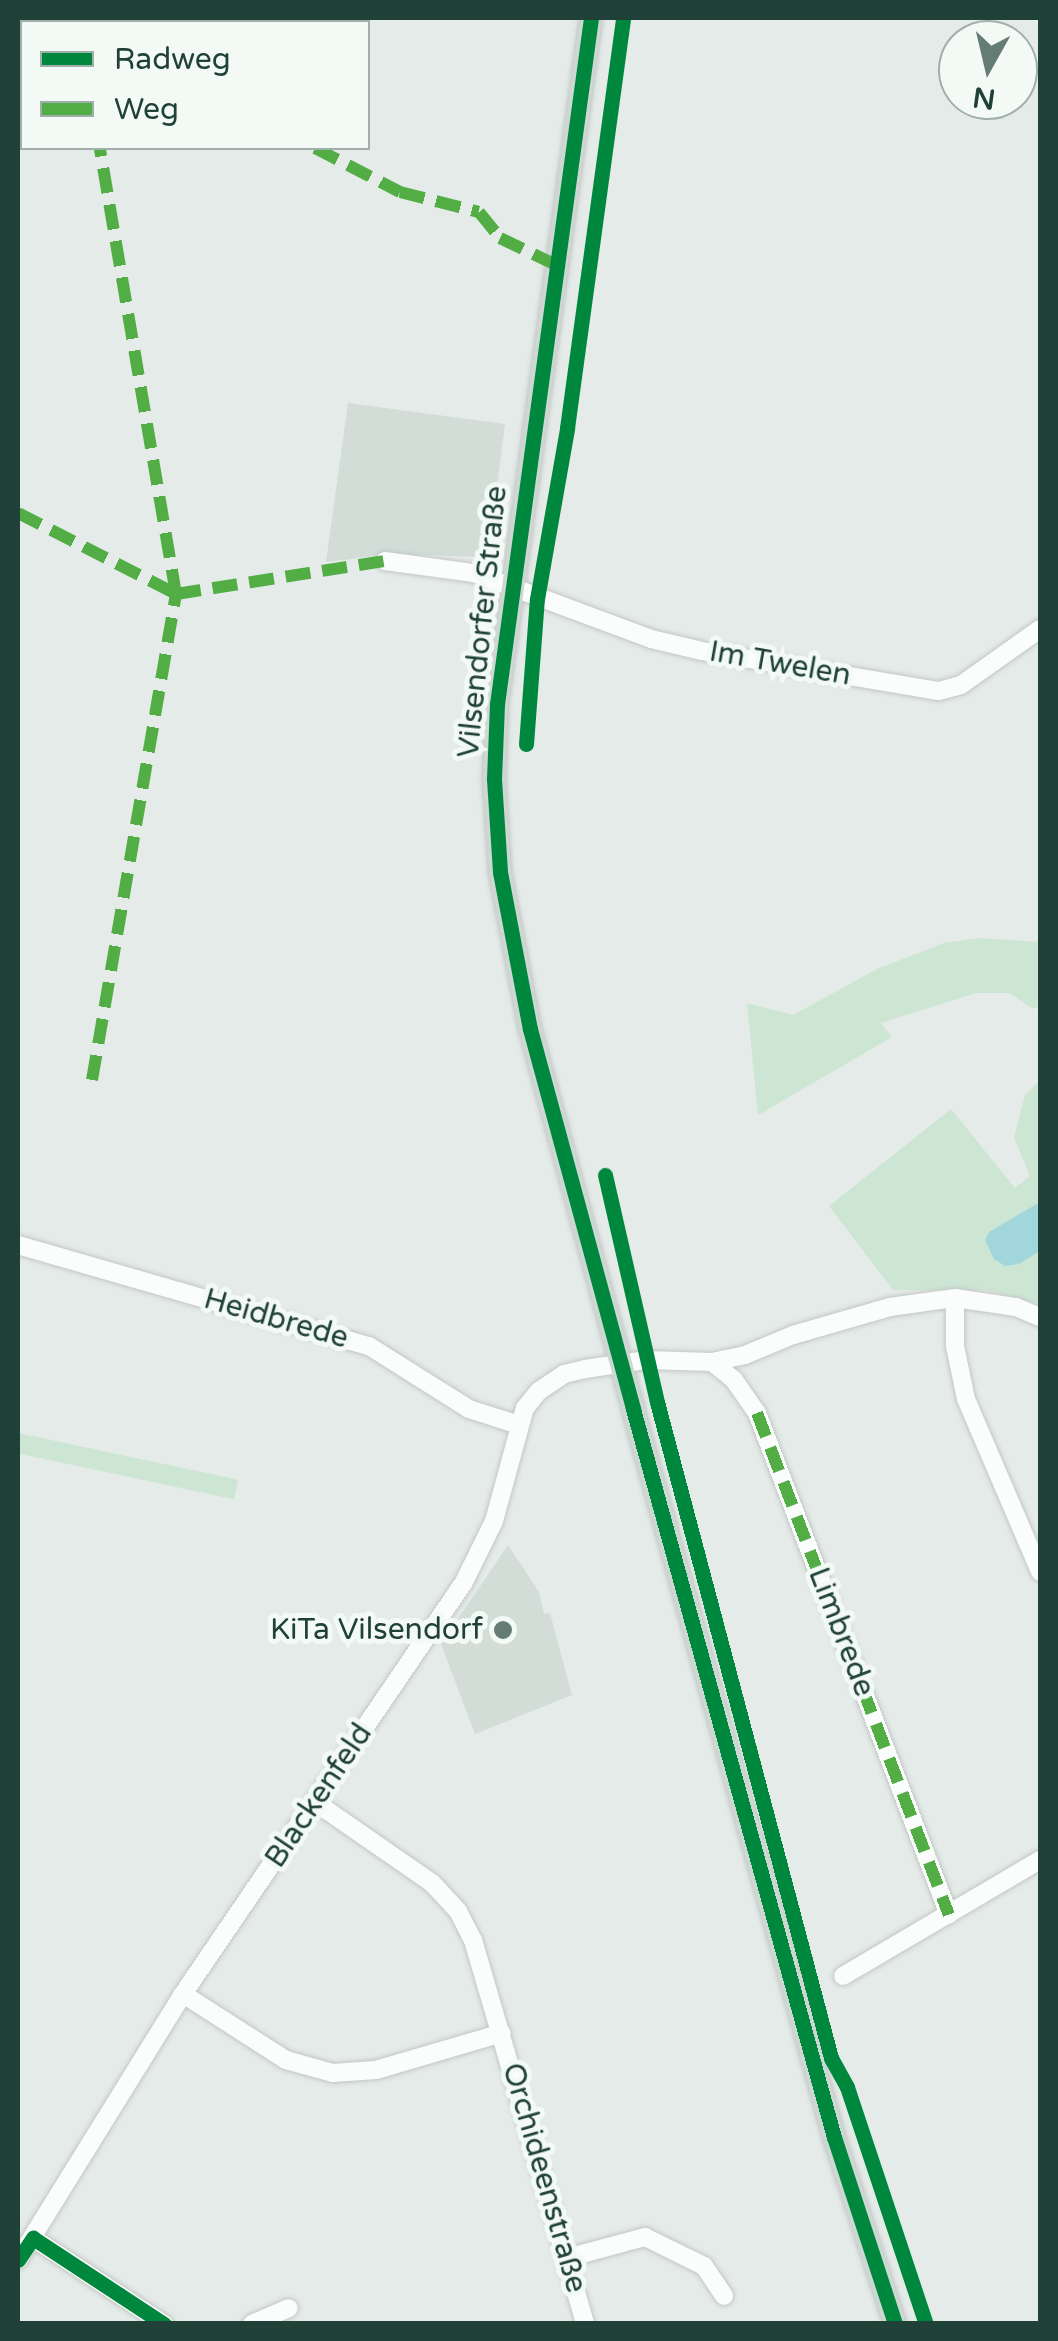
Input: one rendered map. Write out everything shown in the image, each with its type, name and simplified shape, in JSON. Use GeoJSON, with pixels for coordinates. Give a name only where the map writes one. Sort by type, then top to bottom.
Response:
{"type":"FeatureCollection","features":[{"type":"Feature","properties":{"kind":"main road","name":"Vilsendorfer Straße"},"geometry":{"type":"LineString","coordinates":[[591,18],[510,586],[494,744],[500,872],[530,1029],[621,1364],[834,2137],[895,2324]]}},
{"type":"Feature","properties":{"kind":"street","name":"Im Twelen"},"geometry":{"type":"LineString","coordinates":[[384,561],[474,573],[668,643],[939,691],[961,685],[1040,628]]}},
{"type":"Feature","properties":{"kind":"street","name":"Heidbrede"},"geometry":{"type":"LineString","coordinates":[[18,1245],[370,1346],[469,1408],[519,1424]]}},
{"type":"Feature","properties":{"kind":"street"},"geometry":{"type":"LineString","coordinates":[[712,1362],[890,1307],[955,1298],[1016,1307],[1040,1317]]}},
{"type":"Feature","properties":{"kind":"street"},"geometry":{"type":"LineString","coordinates":[[955,1298],[955,1346],[966,1399],[1040,1572]]}},
{"type":"Feature","properties":{"kind":"street","name":"Blackenfeld"},"geometry":{"type":"LineString","coordinates":[[18,2260],[184,1994],[474,1565],[494,1521],[519,1424],[532,1398],[551,1382],[577,1370],[660,1359],[712,1362]]}},
{"type":"Feature","properties":{"kind":"street","name":"Limbrede"},"geometry":{"type":"LineString","coordinates":[[712,1362],[734,1380],[757,1413],[950,1915]]}},
{"type":"Feature","properties":{"kind":"street","name":"Orchideenstraße"},"geometry":{"type":"LineString","coordinates":[[315,1802],[432,1882],[458,1912],[474,1940],[586,2324]]}},
{"type":"Feature","properties":{"kind":"street"},"geometry":{"type":"LineString","coordinates":[[843,1976],[1040,1860]]}},
{"type":"Feature","properties":{"kind":"street","name":"Orchideenstraße"},"geometry":{"type":"LineString","coordinates":[[184,1994],[286,2060],[333,2073],[376,2070],[502,2033]]}},
{"type":"Feature","properties":{"kind":"street"},"geometry":{"type":"LineString","coordinates":[[567,2258],[645,2236],[704,2266],[716,2278],[724,2296]]}},
{"type":"Feature","properties":{"kind":"street"},"geometry":{"type":"LineString","coordinates":[[33,2238],[164,2324]]}},
{"type":"Feature","properties":{"kind":"street"},"geometry":{"type":"LineString","coordinates":[[252,2324],[289,2308]]}},
{"type":"Feature","properties":{"kind":"shaded area"},"geometry":{"type":"Polygon","coordinates":[[[348,403],[505,424],[489,550],[481,557],[394,554],[326,562],[348,403]]]}},
{"type":"Feature","properties":{"kind":"shaded area","name":"KiTa Vilsendorf"},"geometry":{"type":"Polygon","coordinates":[[[508,1545],[539,1592],[544,1614],[550,1613],[572,1695],[475,1734],[441,1644],[508,1545]]]}},
{"type":"Feature","properties":{"kind":"green space"},"geometry":{"type":"Polygon","coordinates":[[[979,938],[1040,942],[1040,1006],[1033,1009],[1009,993],[976,993],[881,1023],[892,1037],[758,1115],[747,1003],[793,1015],[877,969],[944,943],[979,938]]]}},
{"type":"Feature","properties":{"kind":"green space"},"geometry":{"type":"Polygon","coordinates":[[[1040,1080],[1040,1304],[985,1290],[893,1290],[829,1206],[951,1109],[1015,1188],[1030,1176],[1014,1138],[1025,1095],[1040,1080]]]}},
{"type":"Feature","properties":{"kind":"green space"},"geometry":{"type":"Polygon","coordinates":[[[18,1433],[238,1480],[234,1499],[18,1453],[18,1433]]]}},
{"type":"Feature","properties":{"kind":"water"},"geometry":{"type":"Polygon","coordinates":[[[1040,1202],[1040,1251],[1019,1264],[1005,1266],[994,1259],[985,1240],[989,1232],[1040,1202]]]}},
{"type":"Feature","properties":{"kind":"marked path"},"geometry":{"type":"LineString","coordinates":[[92,1080],[176,594],[100,150]]}},
{"type":"Feature","properties":{"kind":"marked path"},"geometry":{"type":"LineString","coordinates":[[319,150],[400,192],[479,212],[500,238],[556,265]]}},
{"type":"Feature","properties":{"kind":"marked path"},"geometry":{"type":"LineString","coordinates":[[18,513],[176,594],[385,561]]}},
{"type":"Feature","properties":{"kind":"marked path"},"geometry":{"type":"LineString","coordinates":[[757,1413],[949,1915]]}},
{"type":"Feature","properties":{"kind":"cycle path"},"geometry":{"type":"LineString","coordinates":[[591,18],[497,704],[494,779],[500,872],[530,1029],[633,1409],[834,2137],[895,2324]]}},
{"type":"Feature","properties":{"kind":"cycle path"},"geometry":{"type":"LineString","coordinates":[[526,744],[537,599],[567,428],[623,18]]}},
{"type":"Feature","properties":{"kind":"cycle path"},"geometry":{"type":"LineString","coordinates":[[605,1175],[657,1402],[831,2058],[847,2087],[926,2324]]}},
{"type":"Feature","properties":{"kind":"cycle path"},"geometry":{"type":"LineString","coordinates":[[18,2260],[33,2238],[164,2324]]}},
{"type":"Feature","properties":{"kind":"place","name":"KiTa Vilsendorf"},"geometry":{"type":"Point","coordinates":[503,1630]}}]}
